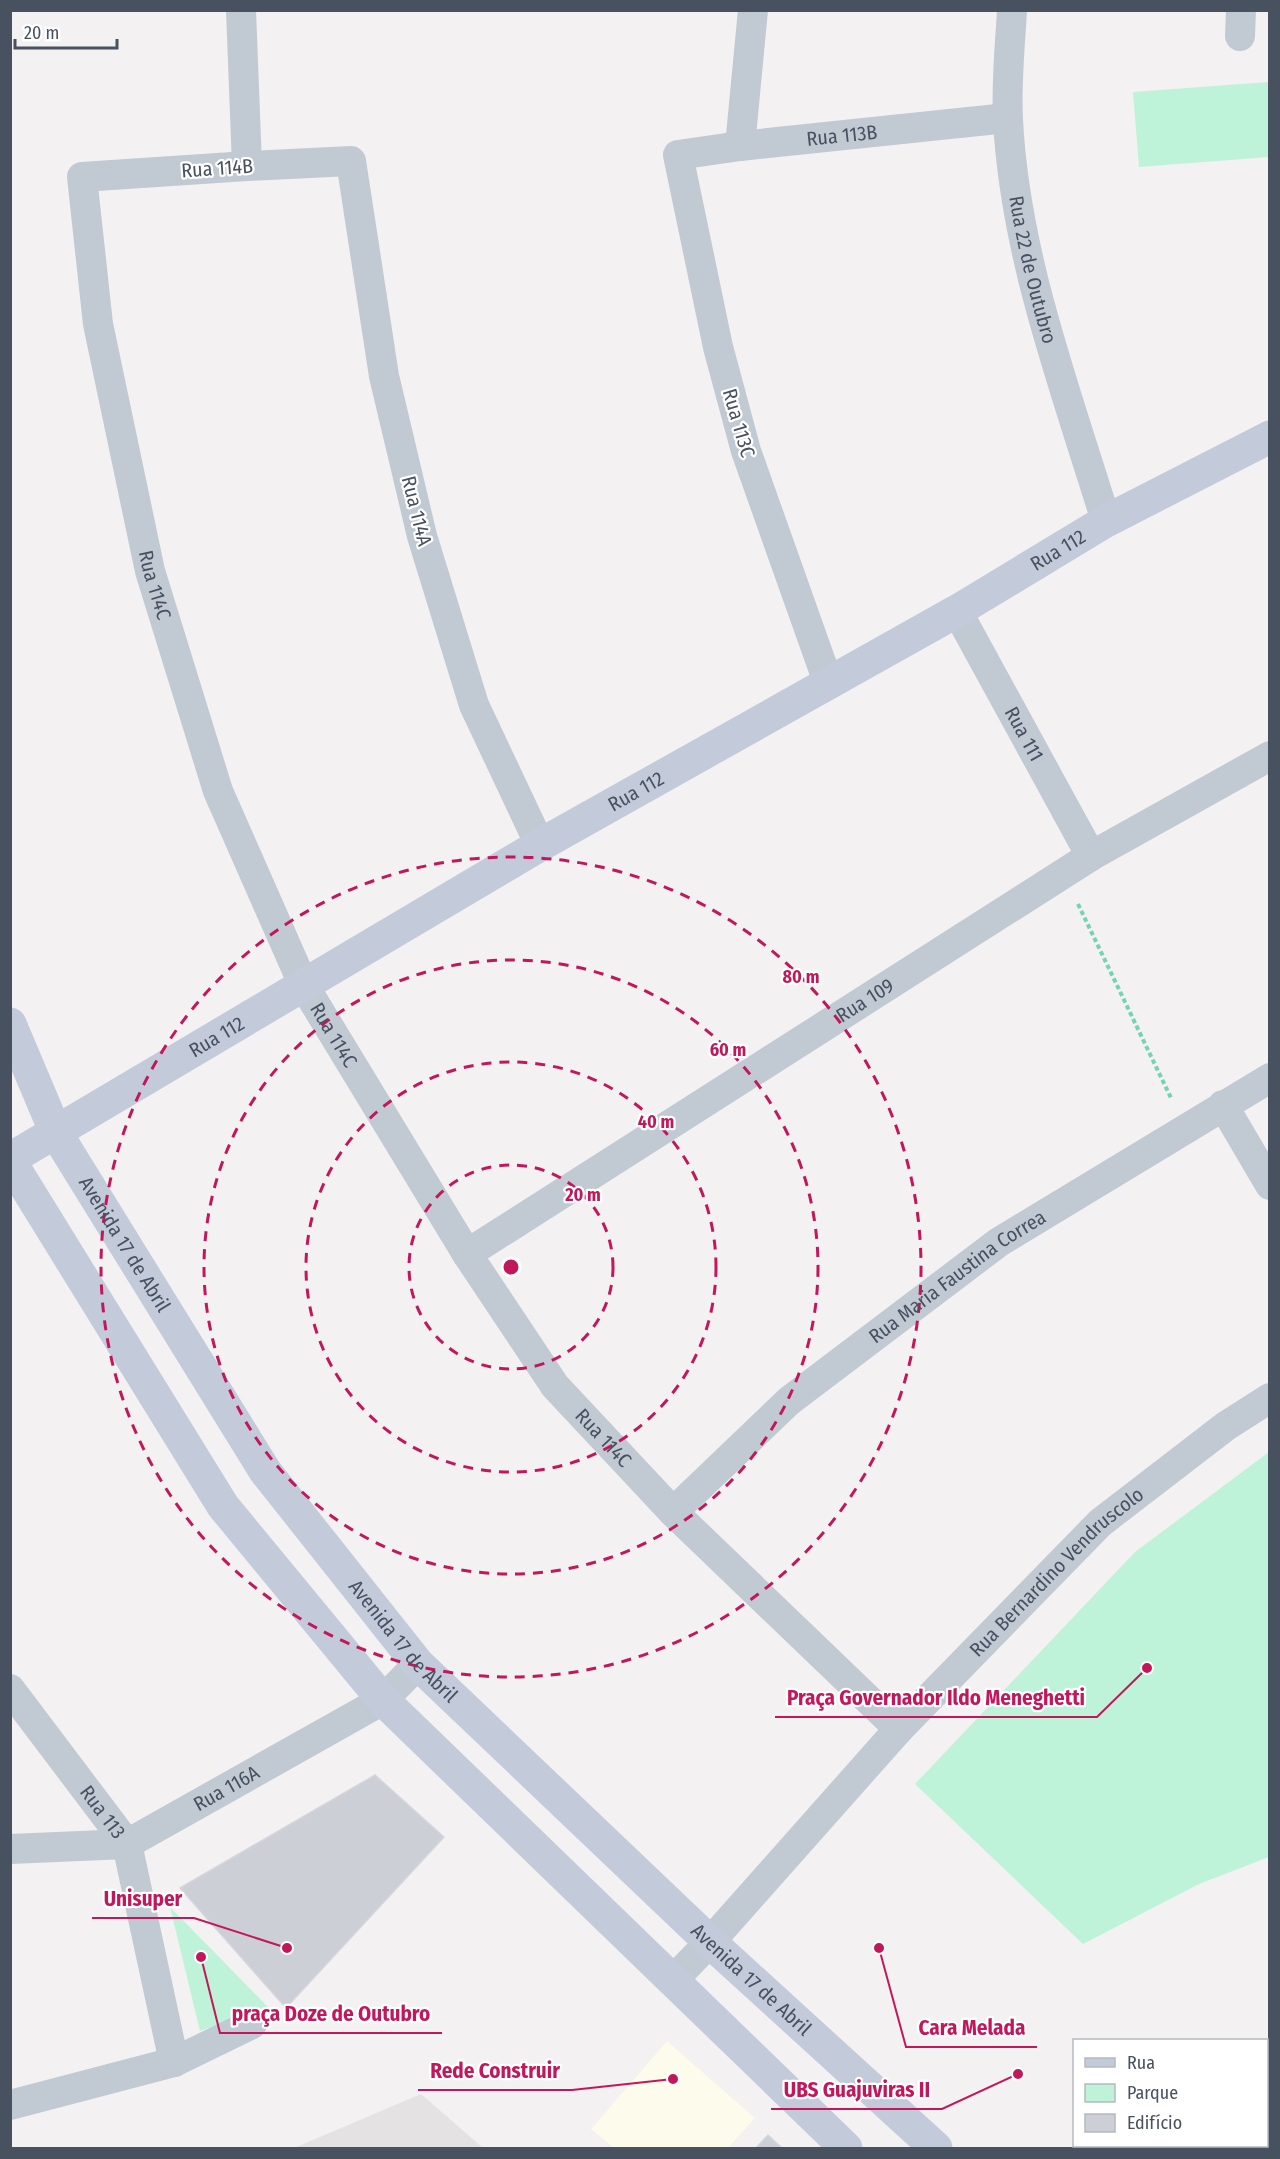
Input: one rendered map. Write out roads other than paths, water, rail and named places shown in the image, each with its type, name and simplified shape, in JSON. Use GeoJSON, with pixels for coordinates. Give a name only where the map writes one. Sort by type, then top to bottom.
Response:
{"type":"FeatureCollection","features":[{"type":"Feature","properties":{"kind":"main road","name":"Rua 112"},"geometry":{"type":"LineString","coordinates":[[10,1160],[540,845],[957,611],[1106,520],[1269,437]]}},
{"type":"Feature","properties":{"kind":"main road","name":"Avenida 17 de Abril"},"geometry":{"type":"LineString","coordinates":[[10,1024],[56,1133],[265,1471],[418,1664],[710,1942],[936,2148]]}},
{"type":"Feature","properties":{"kind":"main road"},"geometry":{"type":"LineString","coordinates":[[10,1160],[223,1506],[383,1700],[846,2148]]}},
{"type":"Feature","properties":{"kind":"street"},"geometry":{"type":"LineString","coordinates":[[241,10],[247,165]]}},
{"type":"Feature","properties":{"kind":"street"},"geometry":{"type":"LineString","coordinates":[[740,146],[753,10]]}},
{"type":"Feature","properties":{"kind":"street","name":"Rua 22 de Outubro"},"geometry":{"type":"LineString","coordinates":[[1012,10],[1008,118],[1018,204],[1038,296],[1106,520]]}},
{"type":"Feature","properties":{"kind":"street","name":"Rua 113B"},"geometry":{"type":"LineString","coordinates":[[678,155],[740,146],[1008,118]]}},
{"type":"Feature","properties":{"kind":"street","name":"Rua 113C"},"geometry":{"type":"LineString","coordinates":[[678,155],[718,347],[746,450],[828,682]]}},
{"type":"Feature","properties":{"kind":"street","name":"Rua 114B"},"geometry":{"type":"LineString","coordinates":[[82,177],[247,165],[351,161]]}},
{"type":"Feature","properties":{"kind":"street","name":"Rua 114A"},"geometry":{"type":"LineString","coordinates":[[351,161],[384,376],[422,536],[474,705],[540,845]]}},
{"type":"Feature","properties":{"kind":"street","name":"Rua 114C"},"geometry":{"type":"LineString","coordinates":[[82,177],[98,324],[150,571],[218,791],[303,984],[467,1254],[555,1386],[673,1512],[899,1729]]}},
{"type":"Feature","properties":{"kind":"street","name":"Rua 111"},"geometry":{"type":"LineString","coordinates":[[957,611],[1091,856]]}},
{"type":"Feature","properties":{"kind":"street","name":"Rua 109"},"geometry":{"type":"LineString","coordinates":[[467,1254],[1091,856],[1269,756]]}},
{"type":"Feature","properties":{"kind":"street","name":"Rua Maria Faustina Correa"},"geometry":{"type":"LineString","coordinates":[[673,1512],[789,1401],[999,1242],[1269,1078]]}},
{"type":"Feature","properties":{"kind":"street"},"geometry":{"type":"LineString","coordinates":[[1223,1105],[1269,1185]]}},
{"type":"Feature","properties":{"kind":"street","name":"Rua Bernardino Vendruscolo"},"geometry":{"type":"LineString","coordinates":[[672,1981],[710,1942],[899,1729],[1100,1523],[1226,1426],[1269,1398]]}},
{"type":"Feature","properties":{"kind":"street","name":"Rua 116A"},"geometry":{"type":"LineString","coordinates":[[10,1849],[127,1844],[383,1700],[418,1664]]}},
{"type":"Feature","properties":{"kind":"street","name":"Rua 113"},"geometry":{"type":"LineString","coordinates":[[10,1689],[127,1844],[174,2062]]}},
{"type":"Feature","properties":{"kind":"street"},"geometry":{"type":"LineString","coordinates":[[10,2105],[174,2062],[252,2024]]}},
{"type":"Feature","properties":{"kind":"place","name":"Praça Governador Ildo Meneghetti"},"geometry":{"type":"Point","coordinates":[1147,1668]}},
{"type":"Feature","properties":{"kind":"place","name":"Unisuper"},"geometry":{"type":"Point","coordinates":[287,1948]}},
{"type":"Feature","properties":{"kind":"place","name":"Cara Melada"},"geometry":{"type":"Point","coordinates":[879,1948]}},
{"type":"Feature","properties":{"kind":"place","name":"praça Doze de Outubro"},"geometry":{"type":"Point","coordinates":[201,1957]}},
{"type":"Feature","properties":{"kind":"place","name":"UBS Guajuviras II"},"geometry":{"type":"Point","coordinates":[1018,2074]}},
{"type":"Feature","properties":{"kind":"place","name":"Rede Construir"},"geometry":{"type":"Point","coordinates":[673,2079]}}]}
